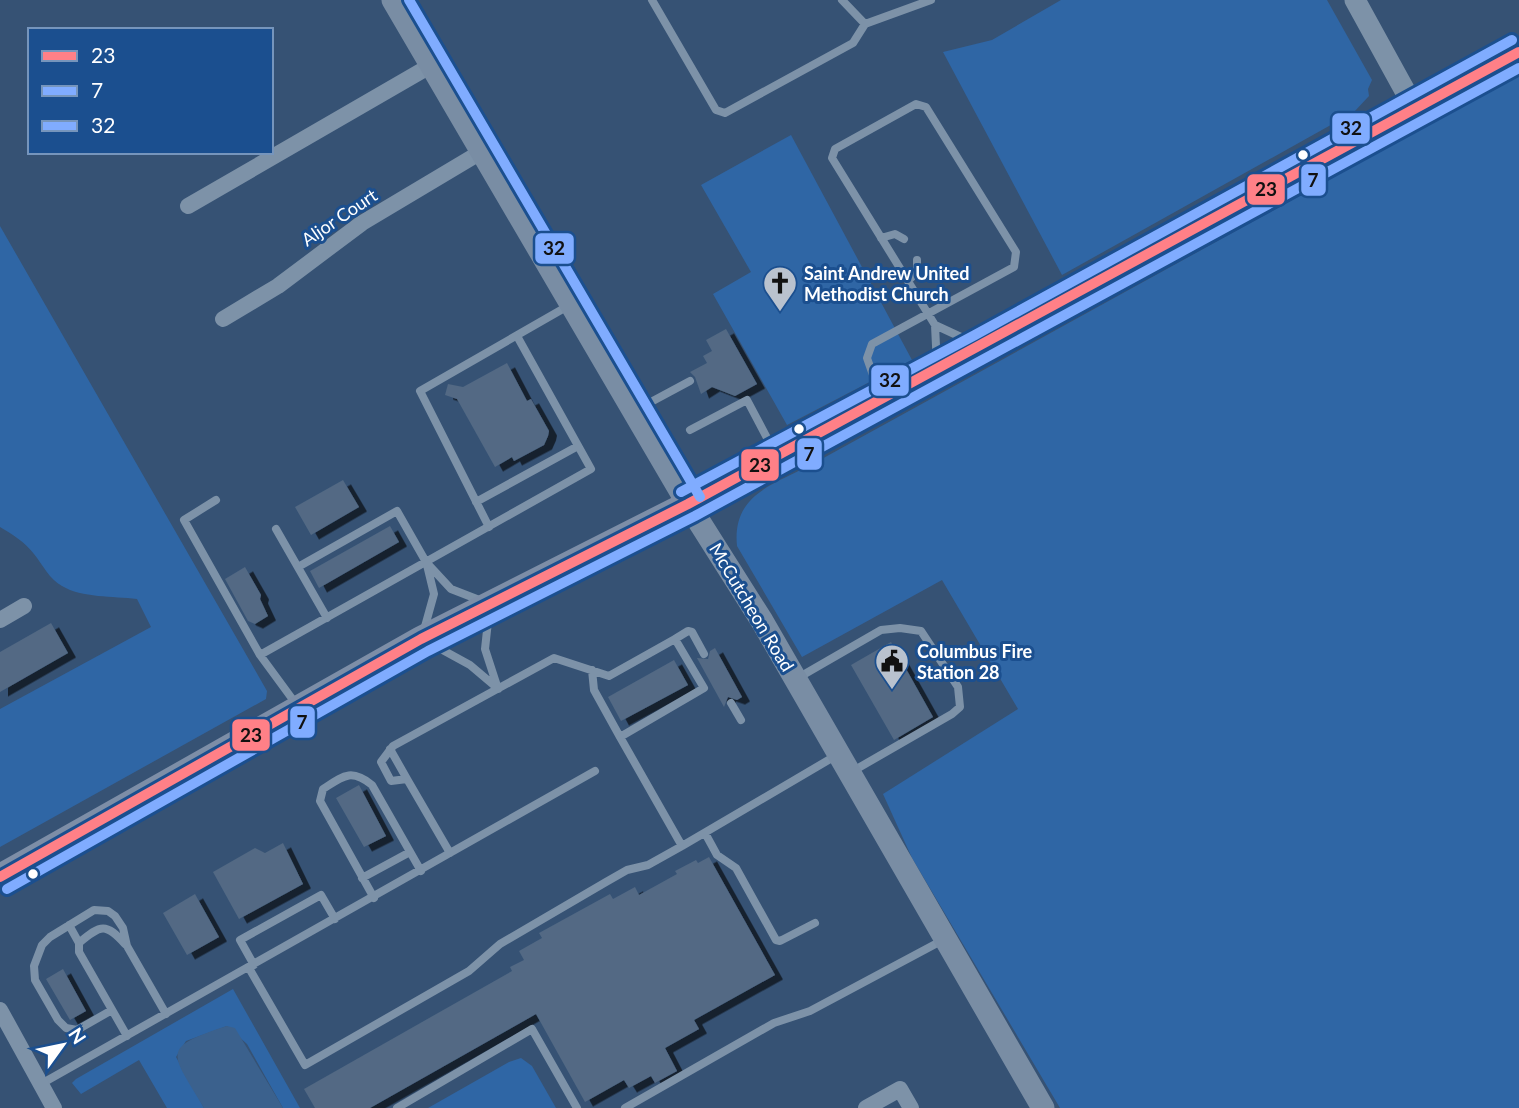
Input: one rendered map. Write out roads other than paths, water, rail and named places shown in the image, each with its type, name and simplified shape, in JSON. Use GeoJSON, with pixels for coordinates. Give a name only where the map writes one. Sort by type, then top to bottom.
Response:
{"type":"FeatureCollection","features":[{"type":"Feature","properties":{"kind":"main road","name":"McCutcheon Road"},"geometry":{"type":"LineString","coordinates":[[393,0],[688,504],[796,679],[1043,1108]]}},
{"type":"Feature","properties":{"kind":"main road"},"geometry":{"type":"LineString","coordinates":[[0,877],[422,639],[688,504],[982,347],[1519,52]]}},
{"type":"Feature","properties":{"kind":"street"},"geometry":{"type":"LineString","coordinates":[[1355,0],[1415,108]]}},
{"type":"Feature","properties":{"kind":"street"},"geometry":{"type":"LineString","coordinates":[[188,206],[430,66]]}},
{"type":"Feature","properties":{"kind":"street","name":"Aljor Court"},"geometry":{"type":"LineString","coordinates":[[223,319],[278,286],[362,223],[481,152]]}},
{"type":"Feature","properties":{"kind":"street"},"geometry":{"type":"LineString","coordinates":[[0,620],[24,606]]}},
{"type":"Feature","properties":{"kind":"street"},"geometry":{"type":"LineString","coordinates":[[0,1010],[54,1108]]}},
{"type":"Feature","properties":{"kind":"street"},"geometry":{"type":"LineString","coordinates":[[866,1108],[900,1089],[911,1108]]}},
{"type":"Feature","properties":{"kind":"lane"},"geometry":{"type":"LineString","coordinates":[[652,0],[716,110],[722,113],[853,43],[864,24],[931,0]]}},
{"type":"Feature","properties":{"kind":"lane"},"geometry":{"type":"LineString","coordinates":[[842,0],[864,24]]}},
{"type":"Feature","properties":{"kind":"lane"},"geometry":{"type":"LineString","coordinates":[[882,400],[867,358],[872,344],[928,314],[1014,267],[1016,253],[926,107],[916,104],[835,149],[832,158],[881,238],[908,281],[928,314],[935,325],[937,370]]}},
{"type":"Feature","properties":{"kind":"lane"},"geometry":{"type":"LineString","coordinates":[[881,238],[894,234],[904,239]]}},
{"type":"Feature","properties":{"kind":"lane"},"geometry":{"type":"LineString","coordinates":[[908,281],[917,272],[916,260]]}},
{"type":"Feature","properties":{"kind":"lane"},"geometry":{"type":"LineString","coordinates":[[489,527],[420,391],[571,305]]}},
{"type":"Feature","properties":{"kind":"lane"},"geometry":{"type":"LineString","coordinates":[[935,325],[982,347]]}},
{"type":"Feature","properties":{"kind":"lane"},"geometry":{"type":"LineString","coordinates":[[260,655],[591,469],[517,336]]}},
{"type":"Feature","properties":{"kind":"lane"},"geometry":{"type":"LineString","coordinates":[[634,411],[691,380]]}},
{"type":"Feature","properties":{"kind":"lane"},"geometry":{"type":"LineString","coordinates":[[690,430],[747,400],[776,456]]}},
{"type":"Feature","properties":{"kind":"lane"},"geometry":{"type":"LineString","coordinates":[[477,502],[578,446]]}},
{"type":"Feature","properties":{"kind":"lane"},"geometry":{"type":"LineString","coordinates":[[216,500],[184,520],[260,655],[299,707]]}},
{"type":"Feature","properties":{"kind":"lane"},"geometry":{"type":"LineString","coordinates":[[298,567],[397,511],[426,562],[451,589],[489,604],[485,649],[498,689]]}},
{"type":"Feature","properties":{"kind":"lane"},"geometry":{"type":"LineString","coordinates":[[276,528],[327,618]]}},
{"type":"Feature","properties":{"kind":"lane"},"geometry":{"type":"LineString","coordinates":[[426,562],[434,594],[422,639],[470,665],[498,689]]}},
{"type":"Feature","properties":{"kind":"lane"},"geometry":{"type":"LineString","coordinates":[[335,919],[321,895],[240,940],[251,966],[305,1065],[469,971],[500,944],[627,870],[648,865],[705,833],[845,763],[952,714],[960,707],[958,687],[921,631],[900,628],[881,630],[796,679]]}},
{"type":"Feature","properties":{"kind":"lane"},"geometry":{"type":"LineString","coordinates":[[407,779],[391,782],[381,762],[390,749],[554,658],[609,676],[688,631],[692,632],[704,654]]}},
{"type":"Feature","properties":{"kind":"lane"},"geometry":{"type":"LineString","coordinates":[[620,737],[704,688],[675,639]]}},
{"type":"Feature","properties":{"kind":"lane"},"geometry":{"type":"LineString","coordinates":[[592,670],[594,690],[682,846]]}},
{"type":"Feature","properties":{"kind":"lane"},"geometry":{"type":"LineString","coordinates":[[731,702],[741,720]]}},
{"type":"Feature","properties":{"kind":"lane"},"geometry":{"type":"LineString","coordinates":[[390,749],[450,853]]}},
{"type":"Feature","properties":{"kind":"lane"},"geometry":{"type":"LineString","coordinates":[[41,1084],[595,771]]}},
{"type":"Feature","properties":{"kind":"lane"},"geometry":{"type":"LineString","coordinates":[[373,898],[320,801],[323,789],[334,782],[349,774],[362,776],[372,785],[421,871]]}},
{"type":"Feature","properties":{"kind":"lane"},"geometry":{"type":"LineString","coordinates":[[705,833],[717,855],[736,868],[776,940],[780,941],[815,923]]}},
{"type":"Feature","properties":{"kind":"lane"},"geometry":{"type":"LineString","coordinates":[[362,878],[410,852]]}},
{"type":"Feature","properties":{"kind":"lane"},"geometry":{"type":"LineString","coordinates":[[112,1010],[76,1030],[66,1028],[58,1020],[35,980],[34,966],[42,945],[50,937],[94,910],[108,911],[115,916],[127,946],[166,1014]]}},
{"type":"Feature","properties":{"kind":"lane"},"geometry":{"type":"LineString","coordinates":[[69,925],[79,943],[79,952],[127,1036]]}},
{"type":"Feature","properties":{"kind":"lane"},"geometry":{"type":"LineString","coordinates":[[79,943],[102,928],[112,929],[127,946]]}},
{"type":"Feature","properties":{"kind":"lane"},"geometry":{"type":"LineString","coordinates":[[625,1108],[774,1023],[810,1011],[946,938]]}},
{"type":"Feature","properties":{"kind":"lane"},"geometry":{"type":"LineString","coordinates":[[397,1108],[532,1029],[577,1108]]}},
{"type":"Feature","properties":{"kind":"place","name":"Saint Andrew United Methodist Church"},"geometry":{"type":"Point","coordinates":[780,313]}},
{"type":"Feature","properties":{"kind":"place","name":"Columbus Fire Station 28"},"geometry":{"type":"Point","coordinates":[892,691]}}]}
